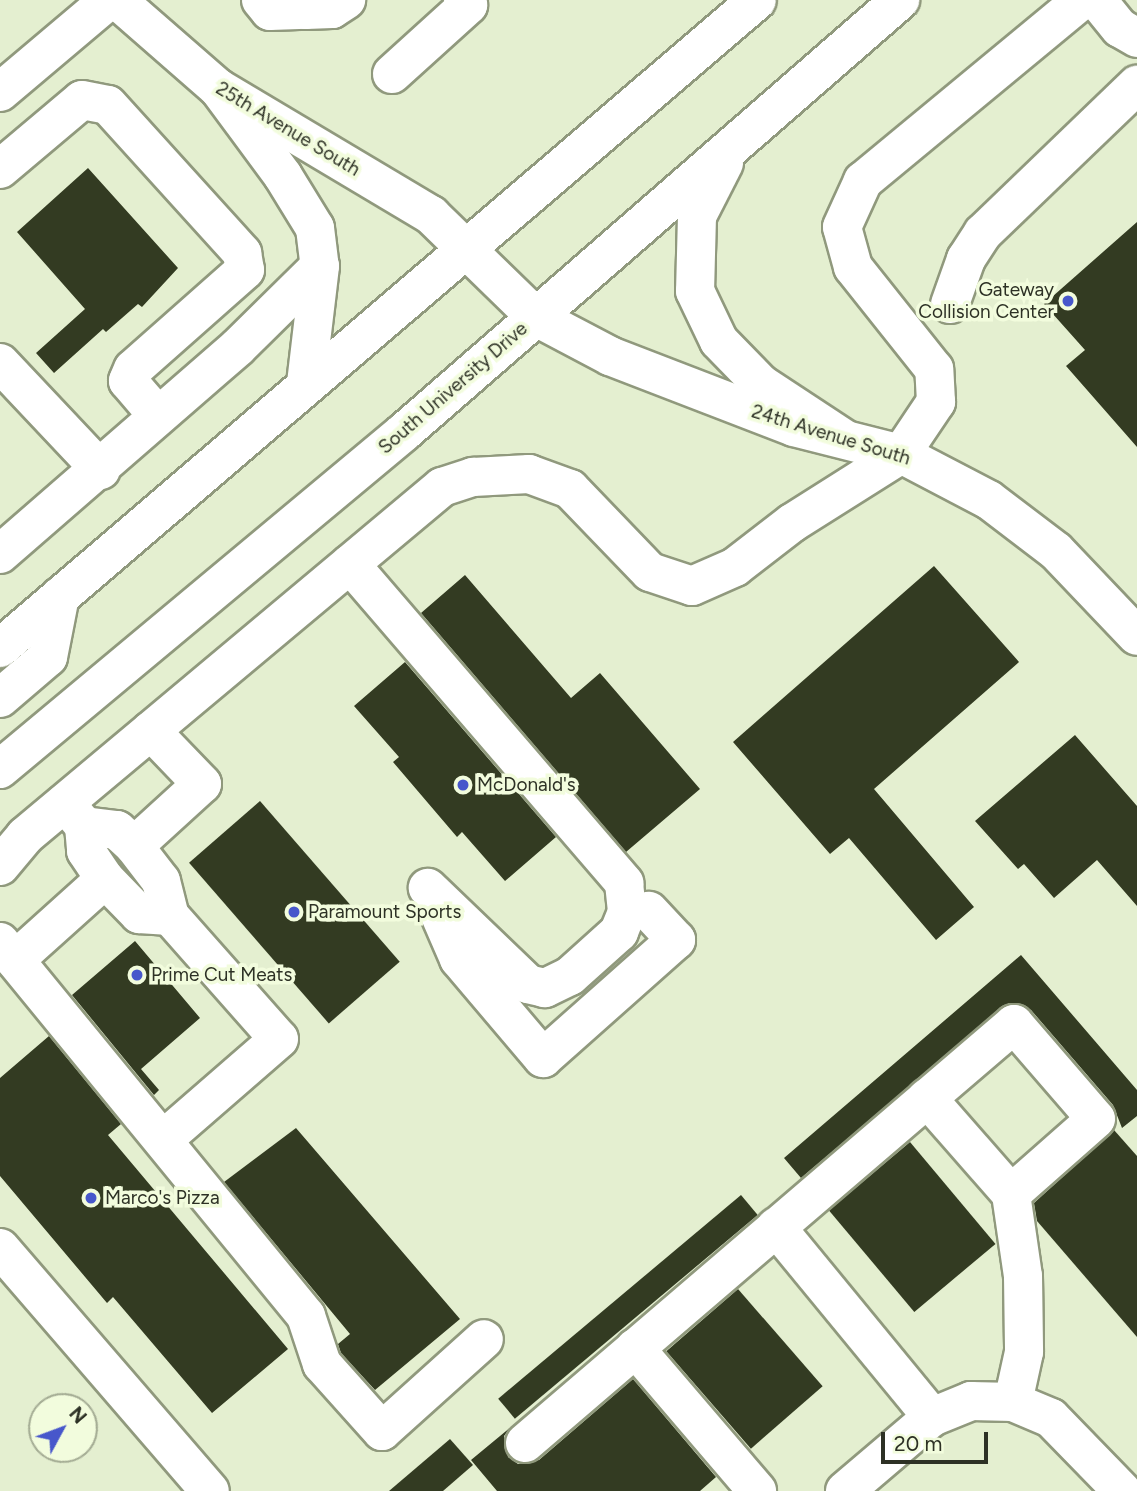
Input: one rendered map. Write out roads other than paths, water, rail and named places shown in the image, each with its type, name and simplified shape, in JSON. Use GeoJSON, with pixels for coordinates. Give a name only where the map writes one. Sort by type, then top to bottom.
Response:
{"type":"FeatureCollection","features":[{"type":"Feature","properties":{"kind":"street"},"geometry":{"type":"LineString","coordinates":[[0,92],[109,0]]}},
{"type":"Feature","properties":{"kind":"street","name":"25th Avenue South"},"geometry":{"type":"LineString","coordinates":[[117,0],[218,88],[431,215],[467,248]]}},
{"type":"Feature","properties":{"kind":"street"},"geometry":{"type":"LineString","coordinates":[[261,0],[270,11],[302,5],[332,9],[346,0]]}},
{"type":"Feature","properties":{"kind":"street"},"geometry":{"type":"LineString","coordinates":[[392,74],[468,5],[463,0]]}},
{"type":"Feature","properties":{"kind":"street"},"geometry":{"type":"LineString","coordinates":[[0,648],[757,0]]}},
{"type":"Feature","properties":{"kind":"street","name":"South University Drive"},"geometry":{"type":"LineString","coordinates":[[0,769],[536,317],[900,0]]}},
{"type":"Feature","properties":{"kind":"street"},"geometry":{"type":"LineString","coordinates":[[0,866],[25,836],[74,815],[151,731],[442,487],[473,477],[529,474],[570,489],[650,572],[692,586],[734,567],[792,523],[901,454],[936,402],[934,369],[853,267],[842,227],[863,181],[1082,0]]}},
{"type":"Feature","properties":{"kind":"street"},"geometry":{"type":"LineString","coordinates":[[1097,0],[1120,28],[1137,38]]}},
{"type":"Feature","properties":{"kind":"street"},"geometry":{"type":"LineString","coordinates":[[950,304],[966,259],[982,233],[1137,85]]}},
{"type":"Feature","properties":{"kind":"street"},"geometry":{"type":"LineString","coordinates":[[218,88],[283,176],[315,228],[320,266],[306,384]]}},
{"type":"Feature","properties":{"kind":"street"},"geometry":{"type":"LineString","coordinates":[[0,169],[82,100],[108,105],[242,253],[245,270],[132,369],[128,381],[158,416]]}},
{"type":"Feature","properties":{"kind":"street"},"geometry":{"type":"LineString","coordinates":[[733,145],[697,216],[695,291],[719,341],[761,384],[843,438]]}},
{"type":"Feature","properties":{"kind":"street","name":"24th Avenue South"},"geometry":{"type":"LineString","coordinates":[[467,248],[536,317],[610,356],[794,427],[901,454],[989,500],[1056,551],[1137,636]]}},
{"type":"Feature","properties":{"kind":"street"},"geometry":{"type":"LineString","coordinates":[[3,546],[101,470],[158,416],[238,347],[320,266]]}},
{"type":"Feature","properties":{"kind":"street"},"geometry":{"type":"LineString","coordinates":[[204,307],[238,347]]}},
{"type":"Feature","properties":{"kind":"street"},"geometry":{"type":"LineString","coordinates":[[0,363],[101,470]]}},
{"type":"Feature","properties":{"kind":"street"},"geometry":{"type":"LineString","coordinates":[[350,565],[676,940],[543,1058],[459,959],[428,888],[528,984],[545,988],[570,976],[619,932],[637,897]]}},
{"type":"Feature","properties":{"kind":"street"},"geometry":{"type":"LineString","coordinates":[[0,698],[48,657],[60,596]]}},
{"type":"Feature","properties":{"kind":"street"},"geometry":{"type":"LineString","coordinates":[[134,846],[202,784],[151,731]]}},
{"type":"Feature","properties":{"kind":"street"},"geometry":{"type":"LineString","coordinates":[[74,815],[117,830],[134,846],[161,881],[170,916],[279,1039],[163,1140]]}},
{"type":"Feature","properties":{"kind":"street"},"geometry":{"type":"LineString","coordinates":[[74,815],[86,851],[105,878],[139,914],[170,916]]}},
{"type":"Feature","properties":{"kind":"street"},"geometry":{"type":"LineString","coordinates":[[105,878],[8,951],[306,1316],[322,1364],[382,1432],[484,1339]]}},
{"type":"Feature","properties":{"kind":"street"},"geometry":{"type":"LineString","coordinates":[[525,1443],[1014,1024],[1096,1119],[1011,1194]]}},
{"type":"Feature","properties":{"kind":"street"},"geometry":{"type":"LineString","coordinates":[[927,1098],[1011,1194],[1023,1276],[1024,1352],[1013,1402]]}},
{"type":"Feature","properties":{"kind":"street"},"geometry":{"type":"LineString","coordinates":[[776,1227],[932,1417]]}},
{"type":"Feature","properties":{"kind":"street"},"geometry":{"type":"LineString","coordinates":[[0,1248],[210,1491]]}},
{"type":"Feature","properties":{"kind":"street"},"geometry":{"type":"LineString","coordinates":[[635,1348],[757,1491]]}},
{"type":"Feature","properties":{"kind":"street"},"geometry":{"type":"LineString","coordinates":[[845,1491],[932,1417],[971,1401],[1013,1402],[1051,1418],[1122,1491]]}},
{"type":"Feature","properties":{"kind":"place","name":"Gateway Collision Center"},"geometry":{"type":"Point","coordinates":[1068,301]}},
{"type":"Feature","properties":{"kind":"place","name":"McDonald's"},"geometry":{"type":"Point","coordinates":[463,785]}},
{"type":"Feature","properties":{"kind":"place","name":"Paramount Sports"},"geometry":{"type":"Point","coordinates":[294,912]}},
{"type":"Feature","properties":{"kind":"place","name":"Prime Cut Meats"},"geometry":{"type":"Point","coordinates":[137,975]}},
{"type":"Feature","properties":{"kind":"place","name":"Marco's Pizza"},"geometry":{"type":"Point","coordinates":[91,1198]}}]}
